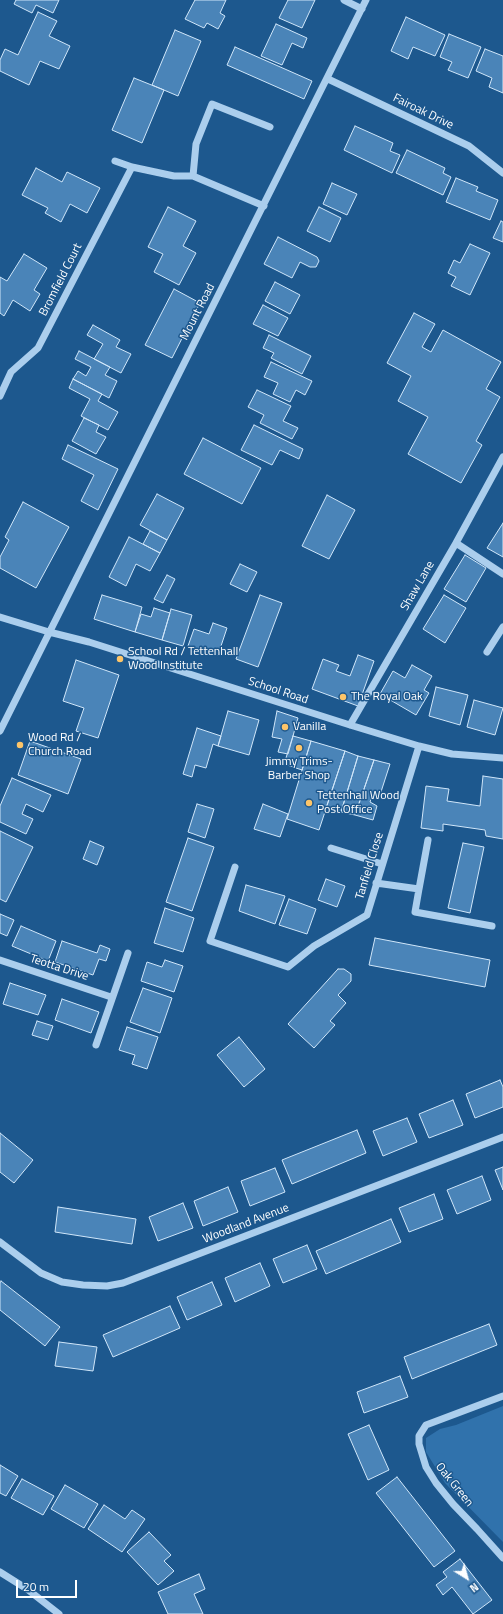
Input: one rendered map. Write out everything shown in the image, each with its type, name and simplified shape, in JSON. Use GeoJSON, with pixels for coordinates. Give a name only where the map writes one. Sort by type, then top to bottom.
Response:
{"type":"FeatureCollection","features":[{"type":"Feature","properties":{"kind":"street"},"geometry":{"type":"LineString","coordinates":[[344,0],[362,9]]}},
{"type":"Feature","properties":{"kind":"street","name":"Mount Road"},"geometry":{"type":"LineString","coordinates":[[0,731],[328,79],[366,0]]}},
{"type":"Feature","properties":{"kind":"street","name":"Fairoak Drive"},"geometry":{"type":"LineString","coordinates":[[328,79],[469,146],[503,173]]}},
{"type":"Feature","properties":{"kind":"street"},"geometry":{"type":"LineString","coordinates":[[193,176],[196,144],[212,104],[270,127]]}},
{"type":"Feature","properties":{"kind":"street"},"geometry":{"type":"LineString","coordinates":[[115,161],[132,167],[174,176],[193,176],[264,206]]}},
{"type":"Feature","properties":{"kind":"street","name":"Bromfield Court"},"geometry":{"type":"LineString","coordinates":[[0,396],[11,372],[38,348],[132,167]]}},
{"type":"Feature","properties":{"kind":"street","name":"Shaw Lane"},"geometry":{"type":"LineString","coordinates":[[350,725],[456,543],[503,457]]}},
{"type":"Feature","properties":{"kind":"street"},"geometry":{"type":"LineString","coordinates":[[456,543],[503,574]]}},
{"type":"Feature","properties":{"kind":"street","name":"School Road"},"geometry":{"type":"LineString","coordinates":[[0,617],[89,642],[419,746],[452,754],[503,758]]}},
{"type":"Feature","properties":{"kind":"street"},"geometry":{"type":"LineString","coordinates":[[487,652],[503,627]]}},
{"type":"Feature","properties":{"kind":"street","name":"Tanfield Close"},"geometry":{"type":"LineString","coordinates":[[235,867],[210,941],[288,967],[314,946],[367,915],[419,746]]}},
{"type":"Feature","properties":{"kind":"street"},"geometry":{"type":"LineString","coordinates":[[428,840],[415,912],[492,926]]}},
{"type":"Feature","properties":{"kind":"street"},"geometry":{"type":"LineString","coordinates":[[331,848],[382,864]]}},
{"type":"Feature","properties":{"kind":"street"},"geometry":{"type":"LineString","coordinates":[[376,883],[419,889]]}},
{"type":"Feature","properties":{"kind":"street"},"geometry":{"type":"LineString","coordinates":[[96,1045],[111,997],[128,953]]}},
{"type":"Feature","properties":{"kind":"street","name":"Teotta Drive"},"geometry":{"type":"LineString","coordinates":[[0,960],[111,997]]}},
{"type":"Feature","properties":{"kind":"street","name":"Woodland Avenue"},"geometry":{"type":"LineString","coordinates":[[0,1242],[41,1273],[62,1282],[83,1285],[112,1285],[140,1277],[503,1137]]}},
{"type":"Feature","properties":{"kind":"street","name":"Oak Green"},"geometry":{"type":"LineString","coordinates":[[503,1396],[426,1425],[419,1436],[419,1444],[426,1467],[436,1483],[453,1504],[503,1558]]}},
{"type":"Feature","properties":{"kind":"street"},"geometry":{"type":"LineString","coordinates":[[0,1572],[27,1589],[59,1614]]}},
{"type":"Feature","properties":{"kind":"shaded area"},"geometry":{"type":"Polygon","coordinates":[[[503,1406],[503,1542],[445,1483],[426,1452],[426,1438],[440,1429],[456,1425],[503,1406]]]}},
{"type":"Feature","properties":{"kind":"building"},"geometry":{"type":"Polygon","coordinates":[[[16,0],[59,0],[53,13],[36,5],[32,13],[14,4],[16,0]]]}},
{"type":"Feature","properties":{"kind":"building"},"geometry":{"type":"Polygon","coordinates":[[[195,0],[226,0],[220,13],[225,16],[218,29],[207,23],[204,28],[185,19],[195,0]]]}},
{"type":"Feature","properties":{"kind":"building"},"geometry":{"type":"Polygon","coordinates":[[[288,0],[315,0],[302,28],[279,18],[288,0]]]}},
{"type":"Feature","properties":{"kind":"building"},"geometry":{"type":"Polygon","coordinates":[[[38,12],[57,21],[49,36],[70,46],[59,69],[40,61],[29,85],[0,71],[0,60],[5,49],[18,55],[38,12]]]}},
{"type":"Feature","properties":{"kind":"building"},"geometry":{"type":"Polygon","coordinates":[[[406,17],[445,35],[435,56],[413,47],[408,59],[391,51],[406,17]]]}},
{"type":"Feature","properties":{"kind":"building"},"geometry":{"type":"Polygon","coordinates":[[[276,24],[307,38],[303,48],[292,43],[282,65],[261,56],[276,24]]]}},
{"type":"Feature","properties":{"kind":"building"},"geometry":{"type":"Polygon","coordinates":[[[175,30],[201,41],[178,96],[152,85],[175,30]]]}},
{"type":"Feature","properties":{"kind":"building"},"geometry":{"type":"Polygon","coordinates":[[[449,34],[481,47],[468,78],[448,70],[452,62],[440,57],[449,34]]]}},
{"type":"Feature","properties":{"kind":"building"},"geometry":{"type":"Polygon","coordinates":[[[235,47],[312,81],[304,99],[227,65],[235,47]]]}},
{"type":"Feature","properties":{"kind":"building"},"geometry":{"type":"Polygon","coordinates":[[[485,49],[503,56],[503,93],[489,87],[492,78],[476,71],[485,49]]]}},
{"type":"Feature","properties":{"kind":"building"},"geometry":{"type":"Polygon","coordinates":[[[134,78],[164,90],[142,143],[112,130],[134,78]]]}},
{"type":"Feature","properties":{"kind":"building"},"geometry":{"type":"Polygon","coordinates":[[[355,126],[393,143],[390,151],[400,155],[392,173],[344,150],[355,126]]]}},
{"type":"Feature","properties":{"kind":"building"},"geometry":{"type":"Polygon","coordinates":[[[407,150],[445,168],[443,173],[451,177],[443,195],[396,173],[407,150]]]}},
{"type":"Feature","properties":{"kind":"building"},"geometry":{"type":"Polygon","coordinates":[[[36,168],[62,182],[67,172],[100,188],[87,213],[70,204],[61,222],[45,213],[48,208],[22,195],[36,168]]]}},
{"type":"Feature","properties":{"kind":"building"},"geometry":{"type":"Polygon","coordinates":[[[456,178],[478,187],[476,191],[498,200],[490,220],[446,202],[456,178]]]}},
{"type":"Feature","properties":{"kind":"building"},"geometry":{"type":"Polygon","coordinates":[[[332,183],[357,194],[347,215],[323,204],[332,183]]]}},
{"type":"Feature","properties":{"kind":"building"},"geometry":{"type":"Polygon","coordinates":[[[168,207],[196,221],[183,246],[196,253],[179,285],[154,272],[163,254],[148,247],[168,207]]]}},
{"type":"Feature","properties":{"kind":"building"},"geometry":{"type":"Polygon","coordinates":[[[319,207],[341,218],[330,242],[307,231],[319,207]]]}},
{"type":"Feature","properties":{"kind":"building"},"geometry":{"type":"Polygon","coordinates":[[[501,221],[503,222],[503,242],[493,238],[501,221]]]}},
{"type":"Feature","properties":{"kind":"building"},"geometry":{"type":"Polygon","coordinates":[[[278,237],[317,257],[319,261],[316,267],[310,267],[300,262],[292,278],[264,264],[278,237]]]}},
{"type":"Feature","properties":{"kind":"building"},"geometry":{"type":"Polygon","coordinates":[[[470,244],[490,253],[470,295],[451,286],[456,277],[448,273],[454,260],[460,263],[470,244]]]}},
{"type":"Feature","properties":{"kind":"building"},"geometry":{"type":"Polygon","coordinates":[[[24,254],[47,268],[34,290],[40,294],[30,311],[13,300],[4,316],[0,313],[0,277],[7,281],[24,254]]]}},
{"type":"Feature","properties":{"kind":"building"},"geometry":{"type":"Polygon","coordinates":[[[275,282],[300,295],[290,314],[265,301],[275,282]]]}},
{"type":"Feature","properties":{"kind":"building"},"geometry":{"type":"Polygon","coordinates":[[[174,289],[200,303],[172,358],[145,345],[174,289]]]}},
{"type":"Feature","properties":{"kind":"building"},"geometry":{"type":"Polygon","coordinates":[[[263,305],[288,318],[278,336],[253,324],[263,305]]]}},
{"type":"Feature","properties":{"kind":"building"},"geometry":{"type":"Polygon","coordinates":[[[414,313],[435,324],[422,347],[431,352],[443,330],[501,362],[486,389],[500,397],[476,441],[482,445],[461,483],[408,454],[428,417],[398,401],[411,376],[387,363],[414,313]]]}},
{"type":"Feature","properties":{"kind":"building"},"geometry":{"type":"Polygon","coordinates":[[[93,325],[120,340],[116,347],[131,354],[121,373],[94,359],[103,344],[87,335],[93,325]]]}},
{"type":"Feature","properties":{"kind":"building"},"geometry":{"type":"Polygon","coordinates":[[[269,335],[311,356],[302,374],[271,358],[274,353],[263,348],[269,335]]]}},
{"type":"Feature","properties":{"kind":"building"},"geometry":{"type":"Polygon","coordinates":[[[79,351],[110,367],[105,375],[117,381],[109,398],[73,379],[78,371],[86,376],[91,367],[75,359],[79,351]]]}},
{"type":"Feature","properties":{"kind":"building"},"geometry":{"type":"Polygon","coordinates":[[[271,362],[312,381],[305,395],[296,390],[290,402],[273,394],[278,383],[264,377],[271,362]]]}},
{"type":"Feature","properties":{"kind":"building"},"geometry":{"type":"Polygon","coordinates":[[[73,379],[102,394],[98,401],[118,412],[108,430],[81,416],[90,399],[69,388],[73,379]]]}},
{"type":"Feature","properties":{"kind":"building"},"geometry":{"type":"Polygon","coordinates":[[[257,390],[291,406],[283,421],[298,428],[292,439],[260,423],[264,415],[248,407],[257,390]]]}},
{"type":"Feature","properties":{"kind":"building"},"geometry":{"type":"Polygon","coordinates":[[[84,418],[99,425],[96,432],[106,437],[96,454],[72,441],[84,418]]]}},
{"type":"Feature","properties":{"kind":"building"},"geometry":{"type":"Polygon","coordinates":[[[254,425],[303,449],[299,459],[280,450],[272,465],[241,450],[254,425]]]}},
{"type":"Feature","properties":{"kind":"building"},"geometry":{"type":"Polygon","coordinates":[[[203,438],[261,468],[242,504],[184,474],[203,438]]]}},
{"type":"Feature","properties":{"kind":"building"},"geometry":{"type":"Polygon","coordinates":[[[68,445],[118,469],[98,510],[81,501],[94,475],[62,459],[68,445]]]}},
{"type":"Feature","properties":{"kind":"building"},"geometry":{"type":"Polygon","coordinates":[[[157,494],[184,508],[167,540],[140,525],[157,494]]]}},
{"type":"Feature","properties":{"kind":"building"},"geometry":{"type":"Polygon","coordinates":[[[327,495],[355,510],[329,559],[302,546],[327,495]]]}},
{"type":"Feature","properties":{"kind":"building"},"geometry":{"type":"Polygon","coordinates":[[[23,502],[69,527],[36,588],[0,568],[0,557],[9,540],[5,537],[23,502]]]}},
{"type":"Feature","properties":{"kind":"building"},"geometry":{"type":"Polygon","coordinates":[[[503,523],[503,557],[487,548],[503,523]]]}},
{"type":"Feature","properties":{"kind":"building"},"geometry":{"type":"Polygon","coordinates":[[[150,531],[167,540],[160,553],[143,544],[150,531]]]}},
{"type":"Feature","properties":{"kind":"building"},"geometry":{"type":"Polygon","coordinates":[[[129,537],[160,553],[150,571],[136,564],[126,586],[109,577],[129,537]]]}},
{"type":"Feature","properties":{"kind":"building"},"geometry":{"type":"Polygon","coordinates":[[[465,555],[486,568],[466,602],[444,589],[465,555]]]}},
{"type":"Feature","properties":{"kind":"building"},"geometry":{"type":"Polygon","coordinates":[[[240,564],[257,572],[247,592],[230,584],[240,564]]]}},
{"type":"Feature","properties":{"kind":"building"},"geometry":{"type":"Polygon","coordinates":[[[167,575],[175,579],[163,603],[154,599],[167,575]]]}},
{"type":"Feature","properties":{"kind":"building"},"geometry":{"type":"Polygon","coordinates":[[[102,595],[142,607],[135,632],[94,619],[102,595]]]}},
{"type":"Feature","properties":{"kind":"building"},"geometry":{"type":"Polygon","coordinates":[[[260,595],[282,603],[258,667],[236,659],[260,595]]]}},
{"type":"Feature","properties":{"kind":"building"},"geometry":{"type":"Polygon","coordinates":[[[444,595],[466,608],[445,643],[423,629],[444,595]]]}},
{"type":"Feature","properties":{"kind":"building"},"geometry":{"type":"Polygon","coordinates":[[[154,608],[170,613],[162,640],[135,632],[141,614],[151,617],[154,608]]]}},
{"type":"Feature","properties":{"kind":"building"},"geometry":{"type":"Polygon","coordinates":[[[171,609],[192,615],[183,646],[162,640],[171,609]]]}},
{"type":"Feature","properties":{"kind":"building"},"geometry":{"type":"Polygon","coordinates":[[[213,623],[227,628],[218,655],[188,646],[194,629],[209,634],[213,623]]]}},
{"type":"Feature","properties":{"kind":"building"},"geometry":{"type":"Polygon","coordinates":[[[358,655],[374,661],[358,706],[312,689],[323,659],[339,665],[336,671],[350,676],[358,655]]]}},
{"type":"Feature","properties":{"kind":"building"},"geometry":{"type":"Polygon","coordinates":[[[76,660],[119,675],[98,738],[76,731],[84,708],[63,701],[76,660]]]}},
{"type":"Feature","properties":{"kind":"building"},"geometry":{"type":"Polygon","coordinates":[[[412,665],[432,676],[424,690],[429,693],[416,715],[380,694],[393,671],[405,678],[412,665]]]}},
{"type":"Feature","properties":{"kind":"building"},"geometry":{"type":"Polygon","coordinates":[[[436,687],[468,695],[460,725],[429,716],[436,687]]]}},
{"type":"Feature","properties":{"kind":"building"},"geometry":{"type":"Polygon","coordinates":[[[474,700],[503,708],[495,735],[467,727],[474,700]]]}},
{"type":"Feature","properties":{"kind":"building"},"geometry":{"type":"Polygon","coordinates":[[[228,711],[259,720],[249,755],[218,746],[228,711]]]}},
{"type":"Feature","properties":{"kind":"building","name":"Vanilla"},"geometry":{"type":"Polygon","coordinates":[[[277,711],[298,718],[288,754],[278,752],[282,739],[272,737],[277,711]]]}},
{"type":"Feature","properties":{"kind":"building"},"geometry":{"type":"Polygon","coordinates":[[[197,728],[221,736],[218,746],[213,744],[206,768],[195,765],[192,777],[183,774],[197,728]]]}},
{"type":"Feature","properties":{"kind":"building","name":"Jimmy Trims- Barber Shop"},"geometry":{"type":"Polygon","coordinates":[[[293,736],[311,741],[302,770],[284,764],[293,736]]]}},
{"type":"Feature","properties":{"kind":"building"},"geometry":{"type":"Polygon","coordinates":[[[30,741],[81,759],[68,794],[18,775],[30,741]]]}},
{"type":"Feature","properties":{"kind":"building"},"geometry":{"type":"Polygon","coordinates":[[[311,741],[345,751],[319,830],[287,819],[311,741]]]}},
{"type":"Feature","properties":{"kind":"building"},"geometry":{"type":"Polygon","coordinates":[[[345,751],[358,756],[341,812],[326,808],[345,751]]]}},
{"type":"Feature","properties":{"kind":"building"},"geometry":{"type":"Polygon","coordinates":[[[358,756],[374,760],[355,815],[341,812],[358,756]]]}},
{"type":"Feature","properties":{"kind":"building"},"geometry":{"type":"Polygon","coordinates":[[[374,760],[390,764],[379,798],[372,796],[370,802],[377,806],[373,820],[355,815],[374,760]]]}},
{"type":"Feature","properties":{"kind":"building"},"geometry":{"type":"Polygon","coordinates":[[[483,776],[503,779],[503,839],[486,836],[485,830],[443,824],[443,831],[421,828],[426,786],[449,789],[447,801],[480,806],[483,776]]]}},
{"type":"Feature","properties":{"kind":"building"},"geometry":{"type":"Polygon","coordinates":[[[12,778],[51,795],[43,812],[26,804],[22,814],[33,819],[26,834],[0,822],[0,806],[12,778]]]}},
{"type":"Feature","properties":{"kind":"building"},"geometry":{"type":"Polygon","coordinates":[[[197,804],[214,809],[205,838],[188,832],[197,804]]]}},
{"type":"Feature","properties":{"kind":"building"},"geometry":{"type":"Polygon","coordinates":[[[263,804],[288,814],[280,837],[254,829],[263,804]]]}},
{"type":"Feature","properties":{"kind":"building"},"geometry":{"type":"Polygon","coordinates":[[[0,831],[33,847],[6,902],[0,899],[0,831]]]}},
{"type":"Feature","properties":{"kind":"building"},"geometry":{"type":"Polygon","coordinates":[[[188,838],[214,847],[192,911],[166,902],[188,838]]]}},
{"type":"Feature","properties":{"kind":"building"},"geometry":{"type":"Polygon","coordinates":[[[90,841],[104,847],[97,865],[83,859],[90,841]]]}},
{"type":"Feature","properties":{"kind":"building"},"geometry":{"type":"Polygon","coordinates":[[[463,843],[484,847],[470,913],[448,908],[463,843]]]}},
{"type":"Feature","properties":{"kind":"building"},"geometry":{"type":"Polygon","coordinates":[[[326,879],[345,886],[337,907],[318,900],[326,879]]]}},
{"type":"Feature","properties":{"kind":"building"},"geometry":{"type":"Polygon","coordinates":[[[246,885],[285,896],[275,924],[239,911],[246,885]]]}},
{"type":"Feature","properties":{"kind":"building"},"geometry":{"type":"Polygon","coordinates":[[[289,899],[316,909],[307,934],[279,925],[289,899]]]}},
{"type":"Feature","properties":{"kind":"building"},"geometry":{"type":"Polygon","coordinates":[[[165,908],[194,918],[183,952],[154,943],[165,908]]]}},
{"type":"Feature","properties":{"kind":"building"},"geometry":{"type":"Polygon","coordinates":[[[0,914],[14,920],[7,936],[0,933],[0,914]]]}},
{"type":"Feature","properties":{"kind":"building"},"geometry":{"type":"Polygon","coordinates":[[[21,926],[56,941],[48,961],[12,946],[21,926]]]}},
{"type":"Feature","properties":{"kind":"building"},"geometry":{"type":"Polygon","coordinates":[[[375,938],[490,960],[485,987],[369,965],[375,938]]]}},
{"type":"Feature","properties":{"kind":"building"},"geometry":{"type":"Polygon","coordinates":[[[62,941],[97,953],[100,945],[110,949],[106,961],[99,959],[93,975],[55,962],[62,941]]]}},
{"type":"Feature","properties":{"kind":"building"},"geometry":{"type":"Polygon","coordinates":[[[165,960],[183,966],[174,992],[141,981],[147,962],[162,967],[165,960]]]}},
{"type":"Feature","properties":{"kind":"building"},"geometry":{"type":"Polygon","coordinates":[[[338,969],[344,969],[351,974],[351,981],[338,995],[346,1003],[330,1021],[335,1025],[314,1048],[288,1024],[338,969]]]}},
{"type":"Feature","properties":{"kind":"building"},"geometry":{"type":"Polygon","coordinates":[[[10,983],[46,995],[38,1015],[3,1004],[10,983]]]}},
{"type":"Feature","properties":{"kind":"building"},"geometry":{"type":"Polygon","coordinates":[[[143,988],[172,998],[160,1033],[130,1022],[143,988]]]}},
{"type":"Feature","properties":{"kind":"building"},"geometry":{"type":"Polygon","coordinates":[[[62,999],[99,1012],[91,1033],[55,1020],[62,999]]]}},
{"type":"Feature","properties":{"kind":"building"},"geometry":{"type":"Polygon","coordinates":[[[37,1021],[53,1026],[48,1040],[32,1035],[37,1021]]]}},
{"type":"Feature","properties":{"kind":"building"},"geometry":{"type":"Polygon","coordinates":[[[127,1027],[158,1037],[147,1069],[132,1064],[135,1055],[119,1050],[127,1027]]]}},
{"type":"Feature","properties":{"kind":"building"},"geometry":{"type":"Polygon","coordinates":[[[239,1037],[265,1069],[244,1087],[217,1055],[239,1037]]]}},
{"type":"Feature","properties":{"kind":"building"},"geometry":{"type":"Polygon","coordinates":[[[500,1080],[503,1087],[503,1107],[475,1118],[466,1094],[500,1080]]]}},
{"type":"Feature","properties":{"kind":"building"},"geometry":{"type":"Polygon","coordinates":[[[453,1100],[463,1125],[429,1138],[419,1114],[453,1100]]]}},
{"type":"Feature","properties":{"kind":"building"},"geometry":{"type":"Polygon","coordinates":[[[407,1118],[417,1142],[383,1156],[373,1131],[407,1118]]]}},
{"type":"Feature","properties":{"kind":"building"},"geometry":{"type":"Polygon","coordinates":[[[357,1130],[366,1153],[292,1184],[282,1160],[357,1130]]]}},
{"type":"Feature","properties":{"kind":"building"},"geometry":{"type":"Polygon","coordinates":[[[0,1133],[33,1160],[14,1183],[0,1172],[0,1133]]]}},
{"type":"Feature","properties":{"kind":"building"},"geometry":{"type":"Polygon","coordinates":[[[503,1167],[503,1190],[495,1170],[503,1167]]]}},
{"type":"Feature","properties":{"kind":"building"},"geometry":{"type":"Polygon","coordinates":[[[275,1168],[285,1192],[250,1206],[241,1181],[275,1168]]]}},
{"type":"Feature","properties":{"kind":"building"},"geometry":{"type":"Polygon","coordinates":[[[482,1176],[491,1200],[457,1214],[447,1190],[482,1176]]]}},
{"type":"Feature","properties":{"kind":"building"},"geometry":{"type":"Polygon","coordinates":[[[228,1187],[238,1212],[203,1226],[194,1201],[228,1187]]]}},
{"type":"Feature","properties":{"kind":"building"},"geometry":{"type":"Polygon","coordinates":[[[434,1194],[443,1219],[409,1232],[399,1208],[434,1194]]]}},
{"type":"Feature","properties":{"kind":"building"},"geometry":{"type":"Polygon","coordinates":[[[183,1203],[193,1228],[158,1241],[149,1217],[183,1203]]]}},
{"type":"Feature","properties":{"kind":"building"},"geometry":{"type":"Polygon","coordinates":[[[58,1207],[136,1219],[132,1244],[55,1232],[58,1207]]]}},
{"type":"Feature","properties":{"kind":"building"},"geometry":{"type":"Polygon","coordinates":[[[391,1219],[401,1242],[326,1274],[316,1251],[391,1219]]]}},
{"type":"Feature","properties":{"kind":"building"},"geometry":{"type":"Polygon","coordinates":[[[307,1245],[317,1269],[283,1283],[273,1259],[307,1245]]]}},
{"type":"Feature","properties":{"kind":"building"},"geometry":{"type":"Polygon","coordinates":[[[260,1263],[270,1286],[235,1302],[225,1278],[260,1263]]]}},
{"type":"Feature","properties":{"kind":"building"},"geometry":{"type":"Polygon","coordinates":[[[1,1281],[60,1327],[45,1346],[0,1310],[1,1281]]]}},
{"type":"Feature","properties":{"kind":"building"},"geometry":{"type":"Polygon","coordinates":[[[212,1282],[222,1305],[187,1320],[177,1297],[212,1282]]]}},
{"type":"Feature","properties":{"kind":"building"},"geometry":{"type":"Polygon","coordinates":[[[170,1306],[180,1328],[113,1357],[103,1335],[170,1306]]]}},
{"type":"Feature","properties":{"kind":"building"},"geometry":{"type":"Polygon","coordinates":[[[489,1324],[497,1345],[412,1379],[404,1357],[489,1324]]]}},
{"type":"Feature","properties":{"kind":"building"},"geometry":{"type":"Polygon","coordinates":[[[59,1342],[97,1347],[93,1371],[55,1366],[59,1342]]]}},
{"type":"Feature","properties":{"kind":"building"},"geometry":{"type":"Polygon","coordinates":[[[400,1376],[408,1397],[364,1413],[357,1392],[400,1376]]]}},
{"type":"Feature","properties":{"kind":"building"},"geometry":{"type":"Polygon","coordinates":[[[369,1425],[389,1470],[368,1480],[348,1434],[369,1425]]]}},
{"type":"Feature","properties":{"kind":"building"},"geometry":{"type":"Polygon","coordinates":[[[0,1465],[18,1476],[6,1496],[0,1493],[0,1465]]]}},
{"type":"Feature","properties":{"kind":"building"},"geometry":{"type":"Polygon","coordinates":[[[397,1477],[455,1551],[434,1567],[376,1493],[397,1477]]]}},
{"type":"Feature","properties":{"kind":"building"},"geometry":{"type":"Polygon","coordinates":[[[22,1479],[54,1496],[43,1515],[11,1498],[22,1479]]]}},
{"type":"Feature","properties":{"kind":"building"},"geometry":{"type":"Polygon","coordinates":[[[65,1485],[98,1504],[84,1528],[51,1509],[65,1485]]]}},
{"type":"Feature","properties":{"kind":"building"},"geometry":{"type":"Polygon","coordinates":[[[104,1505],[125,1519],[132,1510],[145,1519],[122,1552],[88,1529],[104,1505]]]}},
{"type":"Feature","properties":{"kind":"building"},"geometry":{"type":"Polygon","coordinates":[[[149,1532],[171,1555],[164,1561],[174,1571],[158,1585],[127,1552],[149,1532]]]}},
{"type":"Feature","properties":{"kind":"building"},"geometry":{"type":"Polygon","coordinates":[[[460,1559],[492,1600],[473,1614],[452,1587],[443,1595],[436,1585],[447,1577],[443,1572],[460,1559]]]}},
{"type":"Feature","properties":{"kind":"building"},"geometry":{"type":"Polygon","coordinates":[[[199,1574],[205,1589],[194,1594],[203,1614],[168,1614],[158,1592],[199,1574]]]}},
{"type":"Feature","properties":{"kind":"place","name":"School Rd / Tettenhall Wood Institute"},"geometry":{"type":"Point","coordinates":[120,659]}},
{"type":"Feature","properties":{"kind":"place","name":"The Royal Oak"},"geometry":{"type":"Point","coordinates":[343,697]}},
{"type":"Feature","properties":{"kind":"place","name":"Vanilla"},"geometry":{"type":"Point","coordinates":[285,727]}},
{"type":"Feature","properties":{"kind":"place","name":"Wood Rd / Church Road"},"geometry":{"type":"Point","coordinates":[20,745]}},
{"type":"Feature","properties":{"kind":"place","name":"Jimmy Trims- Barber Shop"},"geometry":{"type":"Point","coordinates":[299,748]}},
{"type":"Feature","properties":{"kind":"place","name":"Tettenhall Wood Post Office"},"geometry":{"type":"Point","coordinates":[309,803]}}]}
